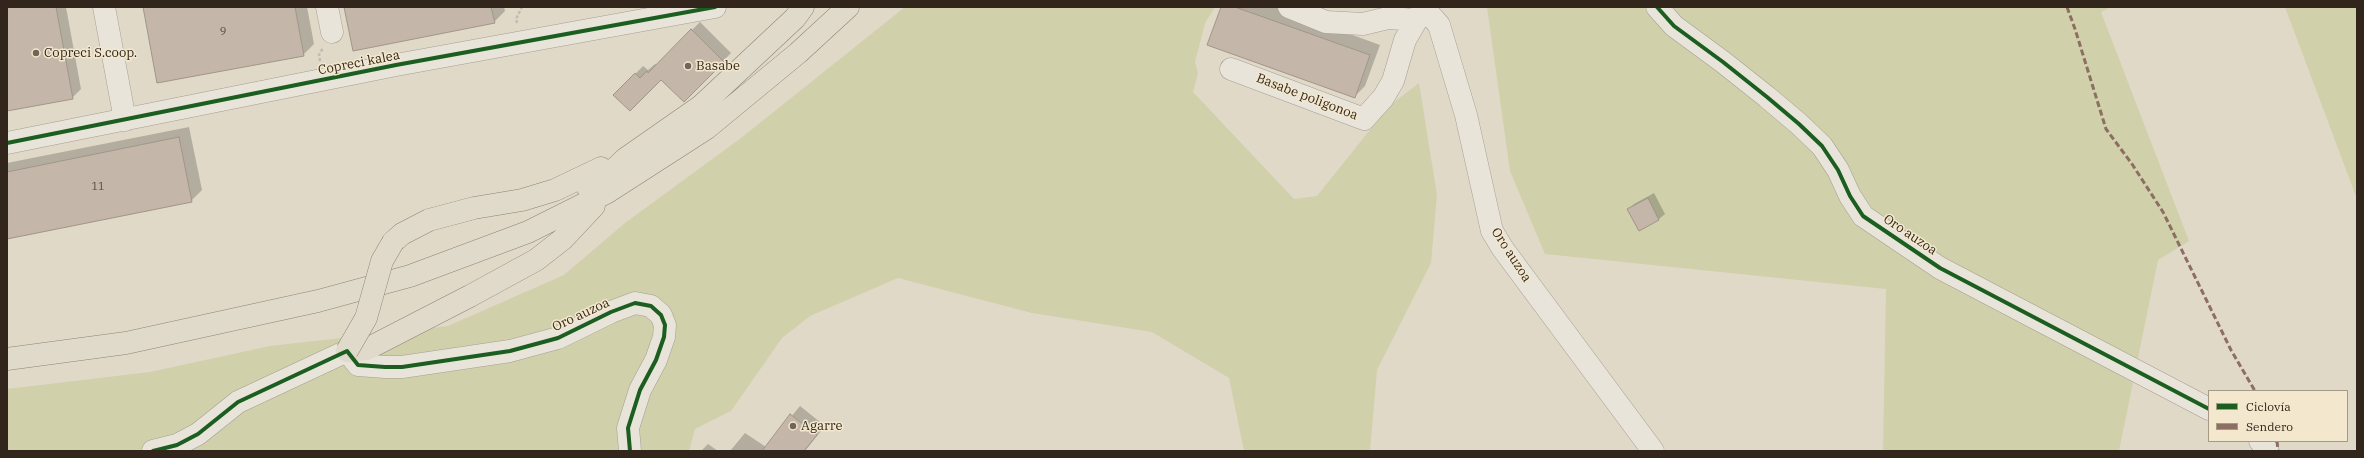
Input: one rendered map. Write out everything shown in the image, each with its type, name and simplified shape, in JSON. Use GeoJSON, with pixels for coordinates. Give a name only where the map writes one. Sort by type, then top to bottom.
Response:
{"type":"FeatureCollection","features":[{"type":"Feature","properties":{"kind":"main road"},"geometry":{"type":"LineString","coordinates":[[347,350],[366,318],[382,261],[393,242],[402,234],[428,220],[474,208],[522,200],[556,190],[624,159],[701,106],[795,18],[803,7]]}},
{"type":"Feature","properties":{"kind":"main road"},"geometry":{"type":"LineString","coordinates":[[7,359],[126,343],[212,326],[318,302],[410,276],[481,251],[528,232],[606,193],[706,128],[798,53],[848,7]]}},
{"type":"Feature","properties":{"kind":"main road"},"geometry":{"type":"LineString","coordinates":[[481,251],[495,236],[512,225],[591,186],[607,176],[624,159]]}},
{"type":"Feature","properties":{"kind":"main road"},"geometry":{"type":"LineString","coordinates":[[347,350],[367,349],[536,260],[563,239],[606,193]]}},
{"type":"Feature","properties":{"kind":"street"},"geometry":{"type":"LineString","coordinates":[[104,7],[126,120]]}},
{"type":"Feature","properties":{"kind":"street"},"geometry":{"type":"LineString","coordinates":[[327,7],[332,32]]}},
{"type":"Feature","properties":{"kind":"street","name":"Copreci kalea"},"geometry":{"type":"LineString","coordinates":[[7,142],[126,120],[396,66],[716,7]]}},
{"type":"Feature","properties":{"kind":"street"},"geometry":{"type":"LineString","coordinates":[[1289,7],[1326,22],[1363,24],[1422,10]]}},
{"type":"Feature","properties":{"kind":"street","name":"Oro auzoa"},"geometry":{"type":"LineString","coordinates":[[1657,7],[1674,26],[1728,66],[1799,124],[1816,141],[1838,170],[1850,196],[1863,216],[1940,268],[2208,408]]}},
{"type":"Feature","properties":{"kind":"street","name":"Basabe poligonoa"},"geometry":{"type":"LineString","coordinates":[[1232,69],[1364,119],[1383,98],[1393,81],[1405,40],[1422,10]]}},
{"type":"Feature","properties":{"kind":"street","name":"Oro auzoa"},"geometry":{"type":"LineString","coordinates":[[1422,10],[1439,25],[1457,81],[1492,231],[1653,451]]}},
{"type":"Feature","properties":{"kind":"street","name":"Oro auzoa"},"geometry":{"type":"LineString","coordinates":[[347,350],[358,365],[385,367],[409,366],[534,346],[576,331],[626,306],[635,304],[651,306],[663,320],[664,337],[656,360],[640,390],[628,428],[630,451]]}},
{"type":"Feature","properties":{"kind":"street"},"geometry":{"type":"LineString","coordinates":[[154,451],[177,445],[198,434],[238,402],[347,350]]}},
{"type":"Feature","properties":{"kind":"street"},"geometry":{"type":"LineString","coordinates":[[2261,442],[2268,451]]}},
{"type":"Feature","properties":{"kind":"path"},"geometry":{"type":"LineString","coordinates":[[518,26],[516,19],[522,7]]}},
{"type":"Feature","properties":{"kind":"green space"},"geometry":{"type":"Polygon","coordinates":[[[905,7],[1215,7],[1205,23],[1195,62],[1198,73],[1193,92],[1294,199],[1317,196],[1389,106],[1419,83],[1437,195],[1431,263],[1377,370],[1370,451],[1244,451],[1229,378],[1152,332],[1032,313],[898,278],[810,316],[782,338],[731,411],[695,429],[689,451],[7,451],[7,389],[150,372],[270,346],[448,326],[564,275],[625,223],[741,138],[905,7]]]}},
{"type":"Feature","properties":{"kind":"green space"},"geometry":{"type":"Polygon","coordinates":[[[1487,7],[2111,7],[2101,12],[2189,241],[2158,260],[2119,451],[1883,451],[1886,289],[1545,254],[1510,171],[1487,7]]]}},
{"type":"Feature","properties":{"kind":"green space"},"geometry":{"type":"Polygon","coordinates":[[[2285,7],[2357,7],[2357,199],[2285,7]]]}},
{"type":"Feature","properties":{"kind":"building","name":"Copreci S.coop."},"geometry":{"type":"Polygon","coordinates":[[[7,7],[56,7],[73,99],[7,111],[7,7]]]}},
{"type":"Feature","properties":{"kind":"building"},"geometry":{"type":"Polygon","coordinates":[[[143,7],[295,7],[304,56],[157,83],[143,7]]]}},
{"type":"Feature","properties":{"kind":"building"},"geometry":{"type":"Polygon","coordinates":[[[344,7],[491,7],[495,23],[353,51],[344,7]]]}},
{"type":"Feature","properties":{"kind":"building"},"geometry":{"type":"Polygon","coordinates":[[[1221,7],[1235,7],[1370,55],[1355,98],[1207,45],[1221,7]]]}},
{"type":"Feature","properties":{"kind":"building","name":"Basabe"},"geometry":{"type":"Polygon","coordinates":[[[691,29],[724,62],[684,102],[661,80],[630,111],[613,95],[635,73],[640,78],[647,71],[648,73],[691,29]]]}},
{"type":"Feature","properties":{"kind":"building"},"geometry":{"type":"Polygon","coordinates":[[[179,137],[192,202],[7,239],[7,172],[179,137]]]}},
{"type":"Feature","properties":{"kind":"building"},"geometry":{"type":"Polygon","coordinates":[[[1648,198],[1659,220],[1639,231],[1627,209],[1648,198]]]}},
{"type":"Feature","properties":{"kind":"building","name":"Agarre"},"geometry":{"type":"Polygon","coordinates":[[[790,414],[817,435],[804,451],[762,451],[790,414]]]}},
{"type":"Feature","properties":{"kind":"marked path"},"geometry":{"type":"LineString","coordinates":[[2067,7],[2106,129],[2132,164],[2163,212],[2231,350],[2254,390]]}},
{"type":"Feature","properties":{"kind":"marked path"},"geometry":{"type":"LineString","coordinates":[[2277,442],[2278,451]]}},
{"type":"Feature","properties":{"kind":"cycle path"},"geometry":{"type":"LineString","coordinates":[[7,143],[396,65],[715,7]]}},
{"type":"Feature","properties":{"kind":"cycle path"},"geometry":{"type":"LineString","coordinates":[[1657,7],[1674,26],[1767,97],[1822,146],[1838,170],[1850,196],[1863,216],[1940,268],[2208,408]]}},
{"type":"Feature","properties":{"kind":"cycle path"},"geometry":{"type":"LineString","coordinates":[[153,451],[177,445],[198,434],[238,402],[347,351],[358,365],[385,367],[402,367],[510,351],[558,338],[611,312],[635,303],[651,306],[661,315],[665,325],[664,337],[656,360],[640,390],[628,428],[630,451]]}},
{"type":"Feature","properties":{"kind":"place","name":"Copreci S.coop."},"geometry":{"type":"Point","coordinates":[36,53]}},
{"type":"Feature","properties":{"kind":"place","name":"Basabe"},"geometry":{"type":"Point","coordinates":[688,66]}},
{"type":"Feature","properties":{"kind":"place","name":"Agarre"},"geometry":{"type":"Point","coordinates":[793,426]}}]}
